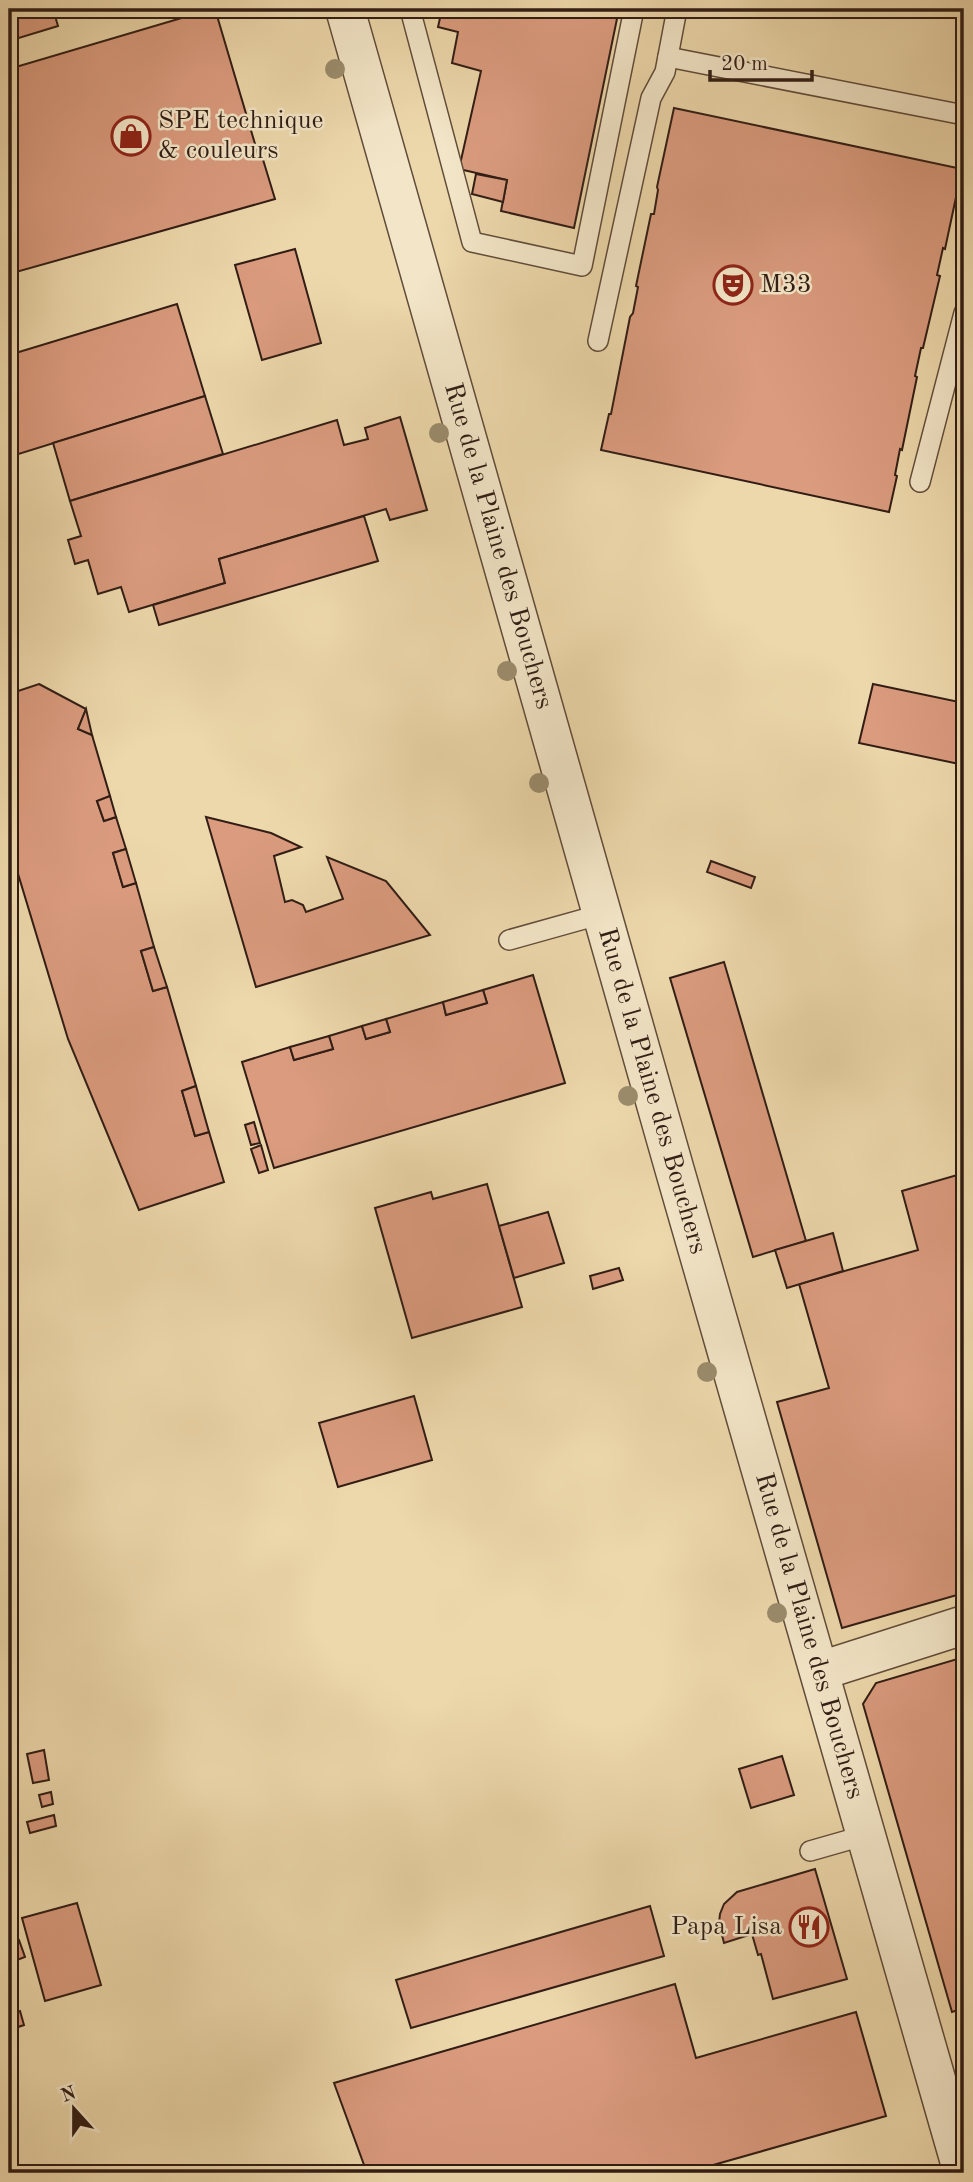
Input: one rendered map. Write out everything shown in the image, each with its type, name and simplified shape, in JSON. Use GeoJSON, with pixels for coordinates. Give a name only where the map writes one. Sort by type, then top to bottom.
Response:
{"type":"FeatureCollection","features":[{"type":"Feature","properties":{"kind":"street","name":"Rue de la Plaine des Bouchers"},"geometry":{"type":"LineString","coordinates":[[354,11],[602,914],[963,2173]]}},
{"type":"Feature","properties":{"kind":"street"},"geometry":{"type":"LineString","coordinates":[[820,1671],[964,1625]]}},
{"type":"Feature","properties":{"kind":"lane"},"geometry":{"type":"LineString","coordinates":[[410,9],[472,242],[582,266],[634,9]]}},
{"type":"Feature","properties":{"kind":"lane"},"geometry":{"type":"LineString","coordinates":[[598,341],[651,98],[665,72],[677,9]]}},
{"type":"Feature","properties":{"kind":"lane"},"geometry":{"type":"LineString","coordinates":[[668,57],[964,115]]}},
{"type":"Feature","properties":{"kind":"lane"},"geometry":{"type":"LineString","coordinates":[[920,482],[964,313]]}},
{"type":"Feature","properties":{"kind":"lane"},"geometry":{"type":"LineString","coordinates":[[509,940],[602,914]]}},
{"type":"Feature","properties":{"kind":"lane"},"geometry":{"type":"LineString","coordinates":[[810,1851],[866,1835]]}},
{"type":"Feature","properties":{"kind":"building"},"geometry":{"type":"Polygon","coordinates":[[[9,9],[53,9],[58,26],[9,41],[9,9]]]}},
{"type":"Feature","properties":{"kind":"building","name":"SPE technique & couleurs"},"geometry":{"type":"Polygon","coordinates":[[[215,9],[258,154],[261,153],[275,199],[9,274],[9,69],[215,9]]]}},
{"type":"Feature","properties":{"kind":"building"},"geometry":{"type":"Polygon","coordinates":[[[442,9],[619,9],[574,228],[501,211],[507,180],[459,169],[481,71],[452,63],[458,32],[438,27],[442,9]]]}},
{"type":"Feature","properties":{"kind":"building"},"geometry":{"type":"Polygon","coordinates":[[[674,108],[962,169],[937,275],[940,276],[915,376],[917,377],[889,512],[601,450],[633,313],[636,286],[651,214],[654,214],[674,108]]]}},
{"type":"Feature","properties":{"kind":"building"},"geometry":{"type":"Polygon","coordinates":[[[476,174],[507,180],[503,202],[472,194],[476,174]]]}},
{"type":"Feature","properties":{"kind":"building"},"geometry":{"type":"Polygon","coordinates":[[[295,249],[321,343],[262,360],[235,265],[295,249]]]}},
{"type":"Feature","properties":{"kind":"building"},"geometry":{"type":"Polygon","coordinates":[[[177,304],[205,396],[9,457],[9,355],[177,304]]]}},
{"type":"Feature","properties":{"kind":"building"},"geometry":{"type":"Polygon","coordinates":[[[205,396],[223,454],[70,501],[53,443],[205,396]]]}},
{"type":"Feature","properties":{"kind":"building"},"geometry":{"type":"Polygon","coordinates":[[[400,417],[427,510],[390,520],[386,509],[219,559],[225,583],[129,612],[121,587],[98,594],[88,560],[75,564],[68,540],[81,536],[70,501],[337,420],[344,445],[368,439],[365,428],[400,417]]]}},
{"type":"Feature","properties":{"kind":"building"},"geometry":{"type":"Polygon","coordinates":[[[364,516],[378,561],[159,625],[153,605],[225,583],[219,559],[364,516]]]}},
{"type":"Feature","properties":{"kind":"building"},"geometry":{"type":"Polygon","coordinates":[[[39,684],[86,709],[78,729],[92,735],[110,796],[97,801],[104,821],[116,817],[126,849],[113,853],[123,887],[136,883],[154,947],[141,951],[153,991],[167,987],[196,1086],[182,1091],[195,1136],[209,1132],[224,1182],[139,1210],[68,1039],[9,844],[9,694],[39,684]]]}},
{"type":"Feature","properties":{"kind":"building"},"geometry":{"type":"Polygon","coordinates":[[[873,684],[964,703],[964,765],[859,743],[873,684]]]}},
{"type":"Feature","properties":{"kind":"building"},"geometry":{"type":"Polygon","coordinates":[[[86,709],[92,735],[78,729],[86,709]]]}},
{"type":"Feature","properties":{"kind":"building"},"geometry":{"type":"Polygon","coordinates":[[[110,796],[116,817],[104,821],[97,801],[110,796]]]}},
{"type":"Feature","properties":{"kind":"building"},"geometry":{"type":"Polygon","coordinates":[[[206,817],[271,833],[301,847],[274,856],[285,902],[292,900],[303,905],[306,912],[343,899],[327,857],[386,881],[430,935],[256,987],[206,817]]]}},
{"type":"Feature","properties":{"kind":"building"},"geometry":{"type":"Polygon","coordinates":[[[126,849],[136,883],[123,887],[113,853],[126,849]]]}},
{"type":"Feature","properties":{"kind":"building"},"geometry":{"type":"Polygon","coordinates":[[[711,861],[755,877],[751,888],[707,872],[711,861]]]}},
{"type":"Feature","properties":{"kind":"building"},"geometry":{"type":"Polygon","coordinates":[[[154,947],[167,987],[153,991],[141,951],[154,947]]]}},
{"type":"Feature","properties":{"kind":"building"},"geometry":{"type":"Polygon","coordinates":[[[724,962],[806,1241],[753,1257],[670,978],[724,962]]]}},
{"type":"Feature","properties":{"kind":"building"},"geometry":{"type":"Polygon","coordinates":[[[533,975],[565,1083],[274,1168],[242,1062],[290,1047],[294,1060],[333,1049],[329,1036],[362,1026],[366,1039],[390,1032],[386,1019],[443,1002],[446,1015],[487,1003],[483,990],[533,975]]]}},
{"type":"Feature","properties":{"kind":"building"},"geometry":{"type":"Polygon","coordinates":[[[483,990],[487,1003],[446,1015],[443,1002],[483,990]]]}},
{"type":"Feature","properties":{"kind":"building"},"geometry":{"type":"Polygon","coordinates":[[[386,1019],[390,1032],[366,1039],[362,1026],[386,1019]]]}},
{"type":"Feature","properties":{"kind":"building"},"geometry":{"type":"Polygon","coordinates":[[[329,1036],[333,1049],[294,1060],[290,1047],[329,1036]]]}},
{"type":"Feature","properties":{"kind":"building"},"geometry":{"type":"Polygon","coordinates":[[[196,1086],[209,1132],[195,1136],[182,1091],[196,1086]]]}},
{"type":"Feature","properties":{"kind":"building"},"geometry":{"type":"Polygon","coordinates":[[[254,1122],[260,1143],[251,1145],[245,1125],[254,1122]]]}},
{"type":"Feature","properties":{"kind":"building"},"geometry":{"type":"Polygon","coordinates":[[[261,1145],[268,1170],[259,1173],[251,1149],[261,1145]]]}},
{"type":"Feature","properties":{"kind":"building"},"geometry":{"type":"Polygon","coordinates":[[[964,1173],[964,1593],[842,1628],[777,1402],[829,1388],[799,1284],[918,1250],[902,1191],[964,1173]]]}},
{"type":"Feature","properties":{"kind":"building"},"geometry":{"type":"Polygon","coordinates":[[[487,1184],[522,1307],[412,1338],[375,1208],[431,1192],[433,1199],[487,1184]]]}},
{"type":"Feature","properties":{"kind":"building"},"geometry":{"type":"Polygon","coordinates":[[[548,1212],[564,1263],[514,1278],[499,1226],[548,1212]]]}},
{"type":"Feature","properties":{"kind":"building"},"geometry":{"type":"Polygon","coordinates":[[[833,1233],[843,1271],[787,1288],[775,1250],[833,1233]]]}},
{"type":"Feature","properties":{"kind":"building"},"geometry":{"type":"Polygon","coordinates":[[[619,1268],[623,1280],[593,1289],[590,1276],[619,1268]]]}},
{"type":"Feature","properties":{"kind":"building"},"geometry":{"type":"Polygon","coordinates":[[[414,1396],[432,1460],[338,1487],[319,1423],[414,1396]]]}},
{"type":"Feature","properties":{"kind":"building"},"geometry":{"type":"Polygon","coordinates":[[[964,1657],[964,2008],[952,2012],[863,1704],[876,1683],[964,1657]]]}},
{"type":"Feature","properties":{"kind":"building"},"geometry":{"type":"Polygon","coordinates":[[[44,1750],[49,1780],[33,1783],[27,1754],[44,1750]]]}},
{"type":"Feature","properties":{"kind":"building"},"geometry":{"type":"Polygon","coordinates":[[[782,1756],[794,1795],[751,1808],[739,1769],[782,1756]]]}},
{"type":"Feature","properties":{"kind":"building"},"geometry":{"type":"Polygon","coordinates":[[[51,1792],[53,1804],[42,1807],[39,1795],[51,1792]]]}},
{"type":"Feature","properties":{"kind":"building"},"geometry":{"type":"Polygon","coordinates":[[[54,1815],[56,1826],[30,1833],[27,1822],[54,1815]]]}},
{"type":"Feature","properties":{"kind":"building"},"geometry":{"type":"Polygon","coordinates":[[[815,1869],[847,1979],[773,1999],[761,1954],[758,1955],[752,1934],[724,1943],[719,1923],[720,1914],[724,1904],[737,1892],[815,1869]]]}},
{"type":"Feature","properties":{"kind":"building"},"geometry":{"type":"Polygon","coordinates":[[[77,1903],[101,1985],[45,2001],[22,1918],[77,1903]]]}},
{"type":"Feature","properties":{"kind":"building"},"geometry":{"type":"Polygon","coordinates":[[[650,1906],[664,1956],[411,2028],[396,1980],[650,1906]]]}},
{"type":"Feature","properties":{"kind":"building"},"geometry":{"type":"Polygon","coordinates":[[[19,1940],[25,1957],[9,1963],[9,1944],[19,1940]]]}},
{"type":"Feature","properties":{"kind":"building"},"geometry":{"type":"Polygon","coordinates":[[[675,1984],[696,2058],[856,2012],[886,2116],[685,2173],[367,2173],[334,2083],[675,1984]]]}},
{"type":"Feature","properties":{"kind":"building"},"geometry":{"type":"Polygon","coordinates":[[[20,2011],[24,2025],[9,2030],[9,2015],[20,2011]]]}},
{"type":"Feature","properties":{"kind":"place","name":"SPE technique & couleurs"},"geometry":{"type":"Point","coordinates":[131,136]}},
{"type":"Feature","properties":{"kind":"place","name":"M33"},"geometry":{"type":"Point","coordinates":[733,285]}},
{"type":"Feature","properties":{"kind":"place","name":"Papa Lisa"},"geometry":{"type":"Point","coordinates":[809,1927]}}]}
